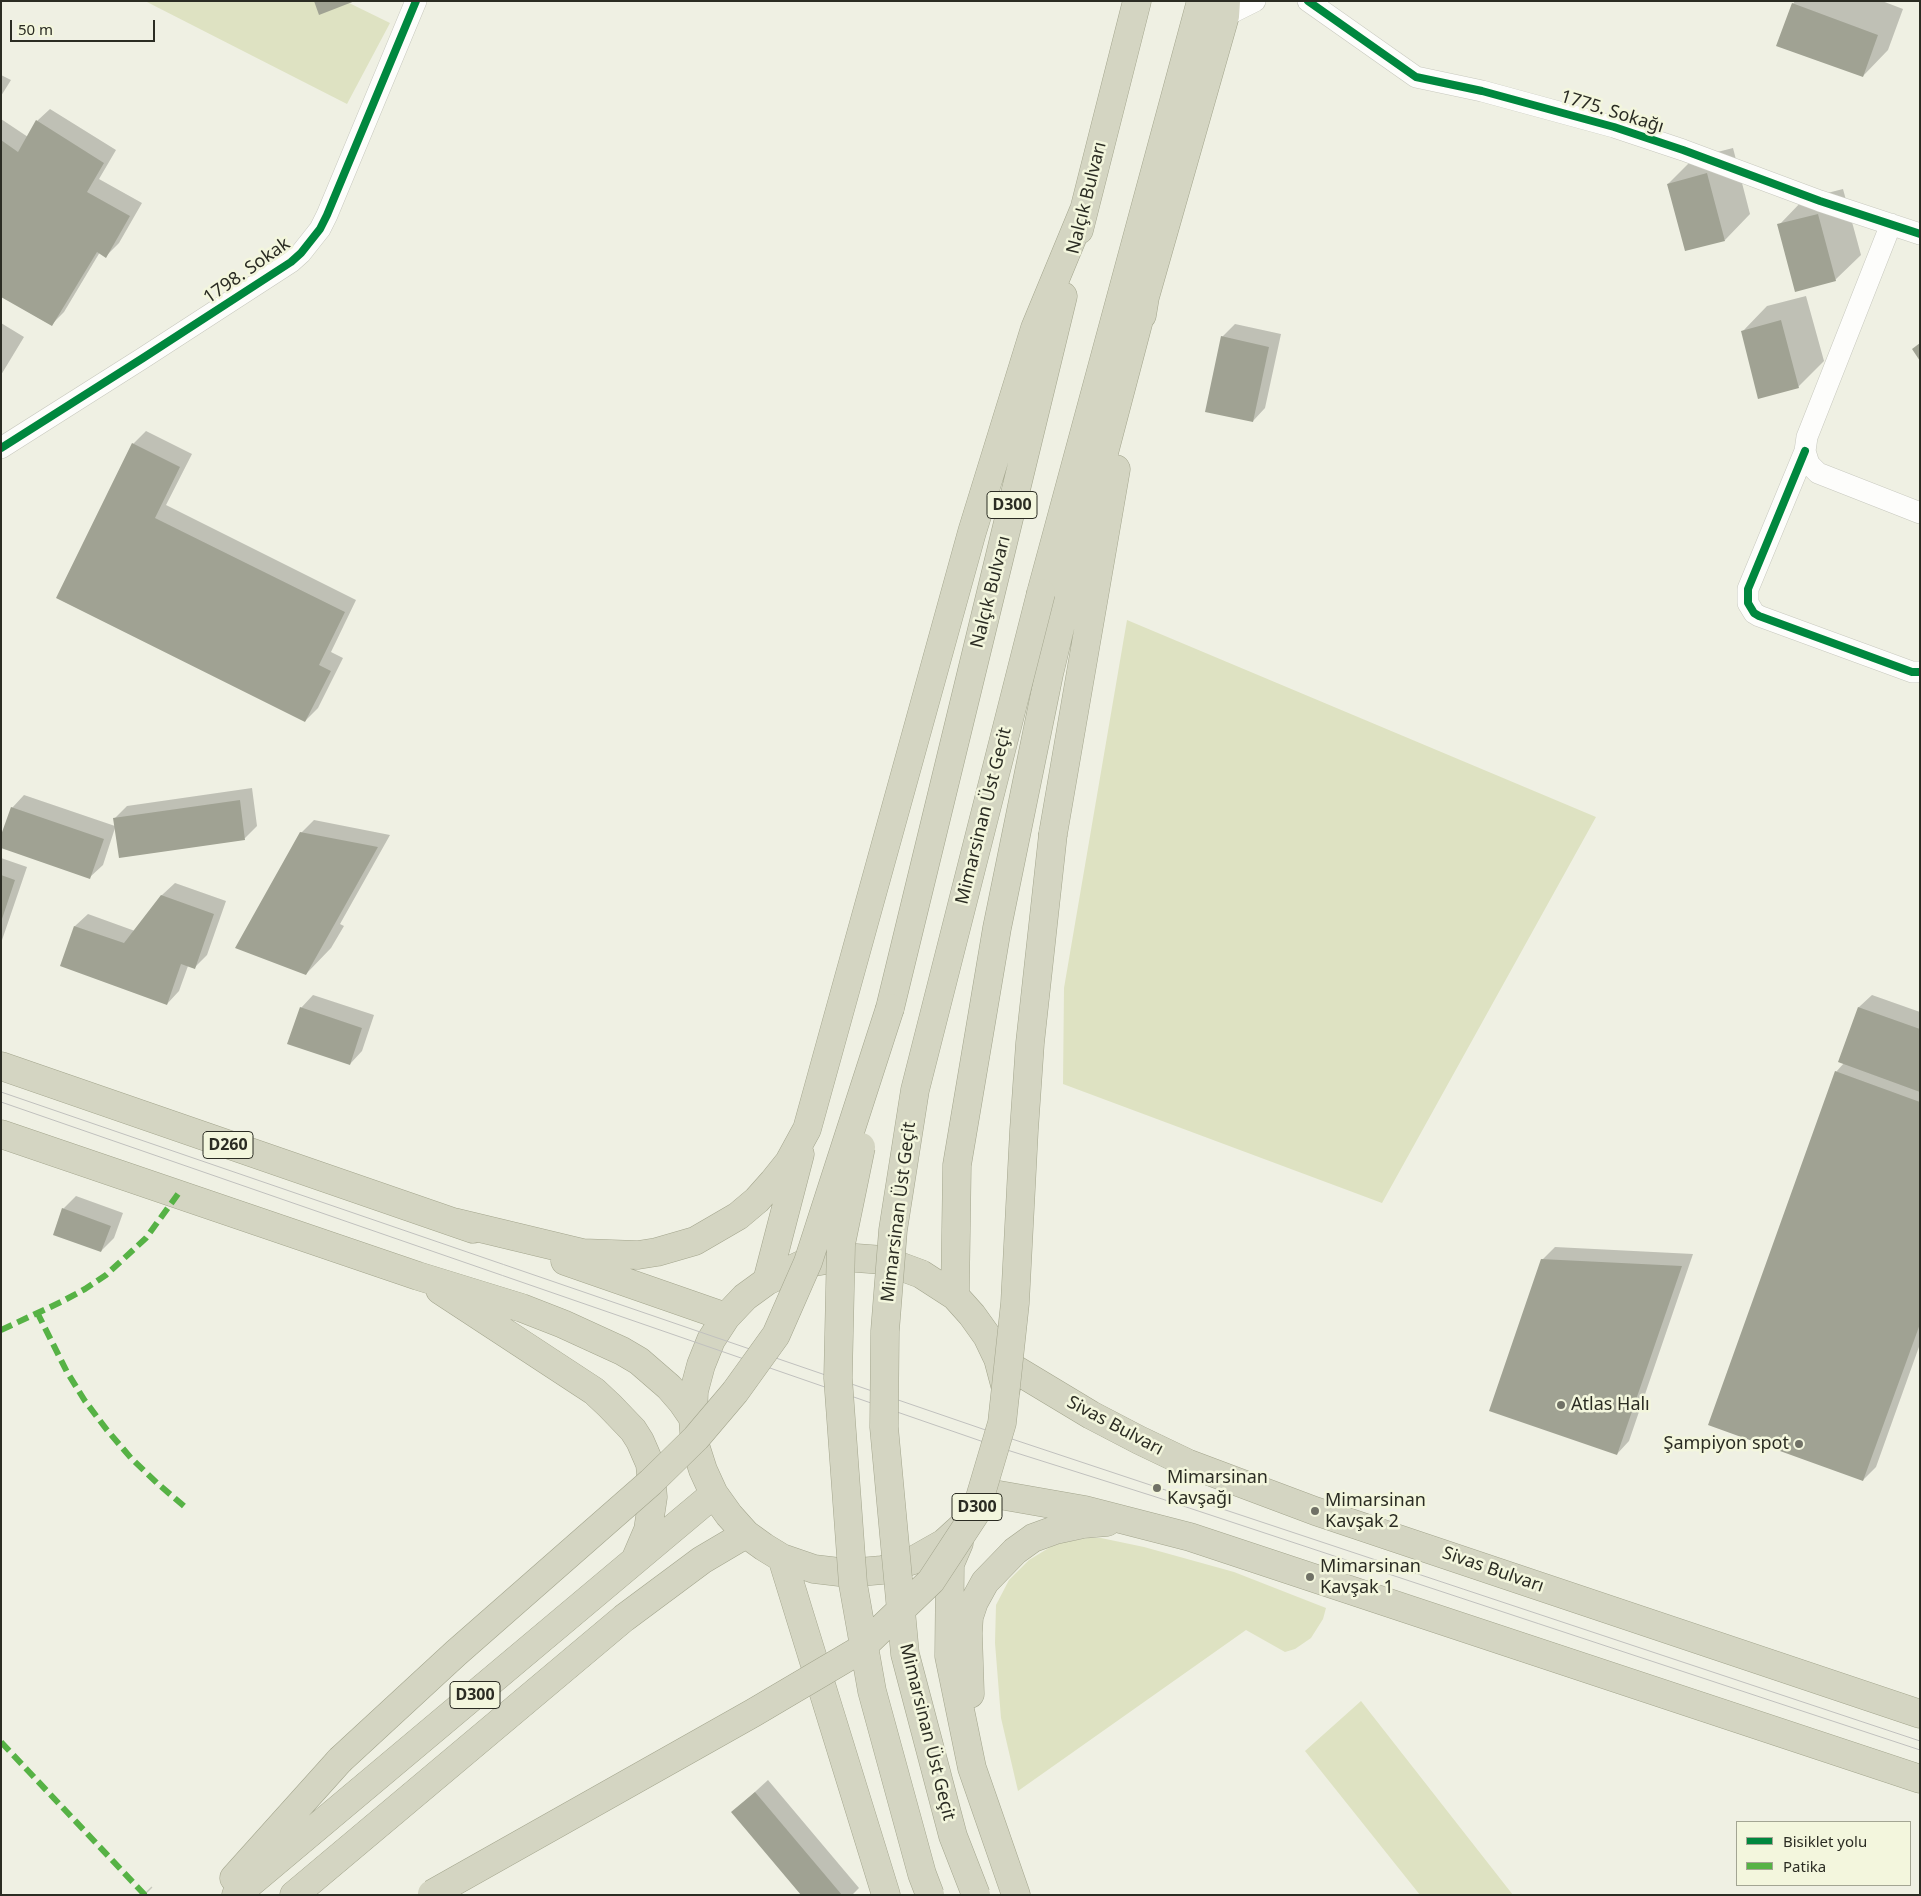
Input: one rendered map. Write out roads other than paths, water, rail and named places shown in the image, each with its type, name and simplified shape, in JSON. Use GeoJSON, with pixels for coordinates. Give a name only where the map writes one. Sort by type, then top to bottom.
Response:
{"type":"FeatureCollection","features":[{"type":"Feature","properties":{"kind":"highway","name":"Nalçık Bulvarı"},"geometry":{"type":"LineString","coordinates":[[890,1008],[1083,212],[1137,1]]}},
{"type":"Feature","properties":{"kind":"highway","name":"Mimarsinan Üst Geçit"},"geometry":{"type":"LineString","coordinates":[[976,1895],[953,1836],[905,1654],[884,1427],[885,1331],[893,1230],[916,1090],[1041,593],[1200,1]]}},
{"type":"Feature","properties":{"kind":"highway"},"geometry":{"type":"LineString","coordinates":[[955,1296],[957,1165],[997,928],[1022,800],[1053,654],[1111,422],[1225,8]]}},
{"type":"Feature","properties":{"kind":"highway"},"geometry":{"type":"LineString","coordinates":[[767,1281],[807,1129],[972,532],[1035,328],[1083,212]]}},
{"type":"Feature","properties":{"kind":"highway","name":"D300"},"geometry":{"type":"LineString","coordinates":[[431,1894],[753,1713],[858,1651],[931,1581],[975,1514],[1002,1423],[1015,1303],[1022,1149],[1030,1043],[1053,834],[1145,297]]}},
{"type":"Feature","properties":{"kind":"highway"},"geometry":{"type":"LineString","coordinates":[[890,1008],[841,1244],[838,1378],[853,1584],[872,1691],[922,1874],[930,1895]]}},
{"type":"Feature","properties":{"kind":"highway","name":"D300"},"geometry":{"type":"LineString","coordinates":[[218,1895],[340,1760],[456,1653],[651,1482],[696,1438],[741,1384],[776,1335],[808,1262],[890,1008]]}},
{"type":"Feature","properties":{"kind":"highway","name":"D260"},"geometry":{"type":"LineString","coordinates":[[1,1066],[454,1222]]}},
{"type":"Feature","properties":{"kind":"highway"},"geometry":{"type":"LineString","coordinates":[[454,1222],[583,1253],[638,1255],[677,1248],[717,1229],[738,1216],[757,1200],[789,1162],[807,1129]]}},
{"type":"Feature","properties":{"kind":"highway"},"geometry":{"type":"LineString","coordinates":[[1,1134],[418,1276],[522,1308],[564,1324],[622,1350],[639,1361],[670,1387],[693,1418]]}},
{"type":"Feature","properties":{"kind":"highway"},"geometry":{"type":"LineString","coordinates":[[454,1222],[726,1317]]}},
{"type":"Feature","properties":{"kind":"highway"},"geometry":{"type":"LineString","coordinates":[[969,1520],[944,1543],[914,1560],[882,1570],[848,1573],[814,1569],[782,1558],[746,1534],[728,1515],[714,1494],[703,1470],[698,1453],[693,1418],[694,1391],[701,1365],[711,1340],[726,1317],[745,1297],[767,1281],[803,1264],[843,1257],[883,1260],[921,1274],[955,1296],[987,1336],[998,1359],[1005,1383],[1008,1430],[1001,1462],[988,1493],[969,1520],[950,1564],[949,1656],[972,1768],[1016,1895]]}},
{"type":"Feature","properties":{"kind":"highway"},"geometry":{"type":"LineString","coordinates":[[418,1276],[594,1391],[633,1430],[650,1464],[653,1497],[648,1530],[635,1561]]}},
{"type":"Feature","properties":{"kind":"highway","name":"Sivas Bulvarı"},"geometry":{"type":"LineString","coordinates":[[998,1359],[1091,1415],[1188,1463],[1315,1511],[1920,1714]]}},
{"type":"Feature","properties":{"kind":"highway"},"geometry":{"type":"LineString","coordinates":[[988,1493],[1066,1506],[1138,1522],[1209,1543],[1920,1779]]}},
{"type":"Feature","properties":{"kind":"highway","name":"D300"},"geometry":{"type":"LineString","coordinates":[[236,1895],[714,1494]]}},
{"type":"Feature","properties":{"kind":"highway"},"geometry":{"type":"LineString","coordinates":[[972,1768],[969,1617],[974,1602],[985,1582],[1023,1544],[1044,1533],[1082,1524],[1110,1521],[1138,1522]]}},
{"type":"Feature","properties":{"kind":"highway","name":"D300"},"geometry":{"type":"LineString","coordinates":[[294,1895],[624,1618],[702,1560],[746,1534]]}},
{"type":"Feature","properties":{"kind":"highway"},"geometry":{"type":"LineString","coordinates":[[782,1558],[886,1895]]}},
{"type":"Feature","properties":{"kind":"street","name":"1798. Sokak"},"geometry":{"type":"LineString","coordinates":[[1,448],[291,262],[301,252],[320,229],[328,215],[416,1]]}},
{"type":"Feature","properties":{"kind":"street"},"geometry":{"type":"LineString","coordinates":[[1225,8],[1255,1]]}},
{"type":"Feature","properties":{"kind":"street","name":"1775. Sokağı"},"geometry":{"type":"LineString","coordinates":[[1308,1],[1416,76],[1614,127],[1709,159],[1820,201],[1920,234]]}},
{"type":"Feature","properties":{"kind":"street"},"geometry":{"type":"LineString","coordinates":[[1890,224],[1807,437],[1805,451],[1748,589],[1748,603],[1754,613],[1759,616],[1912,672],[1920,672]]}},
{"type":"Feature","properties":{"kind":"street"},"geometry":{"type":"LineString","coordinates":[[1805,451],[1809,464],[1818,473],[1920,513]]}},
{"type":"Feature","properties":{"kind":"tram line"},"geometry":{"type":"LineString","coordinates":[[1,1092],[1006,1437],[1920,1741]]}},
{"type":"Feature","properties":{"kind":"tram line"},"geometry":{"type":"LineString","coordinates":[[1,1102],[1004,1449],[1156,1497],[1920,1750]]}},
{"type":"Feature","properties":{"kind":"place","name":"Atlas Halı"},"geometry":{"type":"Point","coordinates":[1561,1405]}},
{"type":"Feature","properties":{"kind":"place","name":"Şampiyon spot"},"geometry":{"type":"Point","coordinates":[1799,1444]}},
{"type":"Feature","properties":{"kind":"place","name":"Mimarsinan Kavşağı"},"geometry":{"type":"Point","coordinates":[1157,1488]}},
{"type":"Feature","properties":{"kind":"place","name":"Mimarsinan Kavşak 2"},"geometry":{"type":"Point","coordinates":[1315,1511]}},
{"type":"Feature","properties":{"kind":"place","name":"Mimarsinan Kavşak 1"},"geometry":{"type":"Point","coordinates":[1310,1577]}}]}
